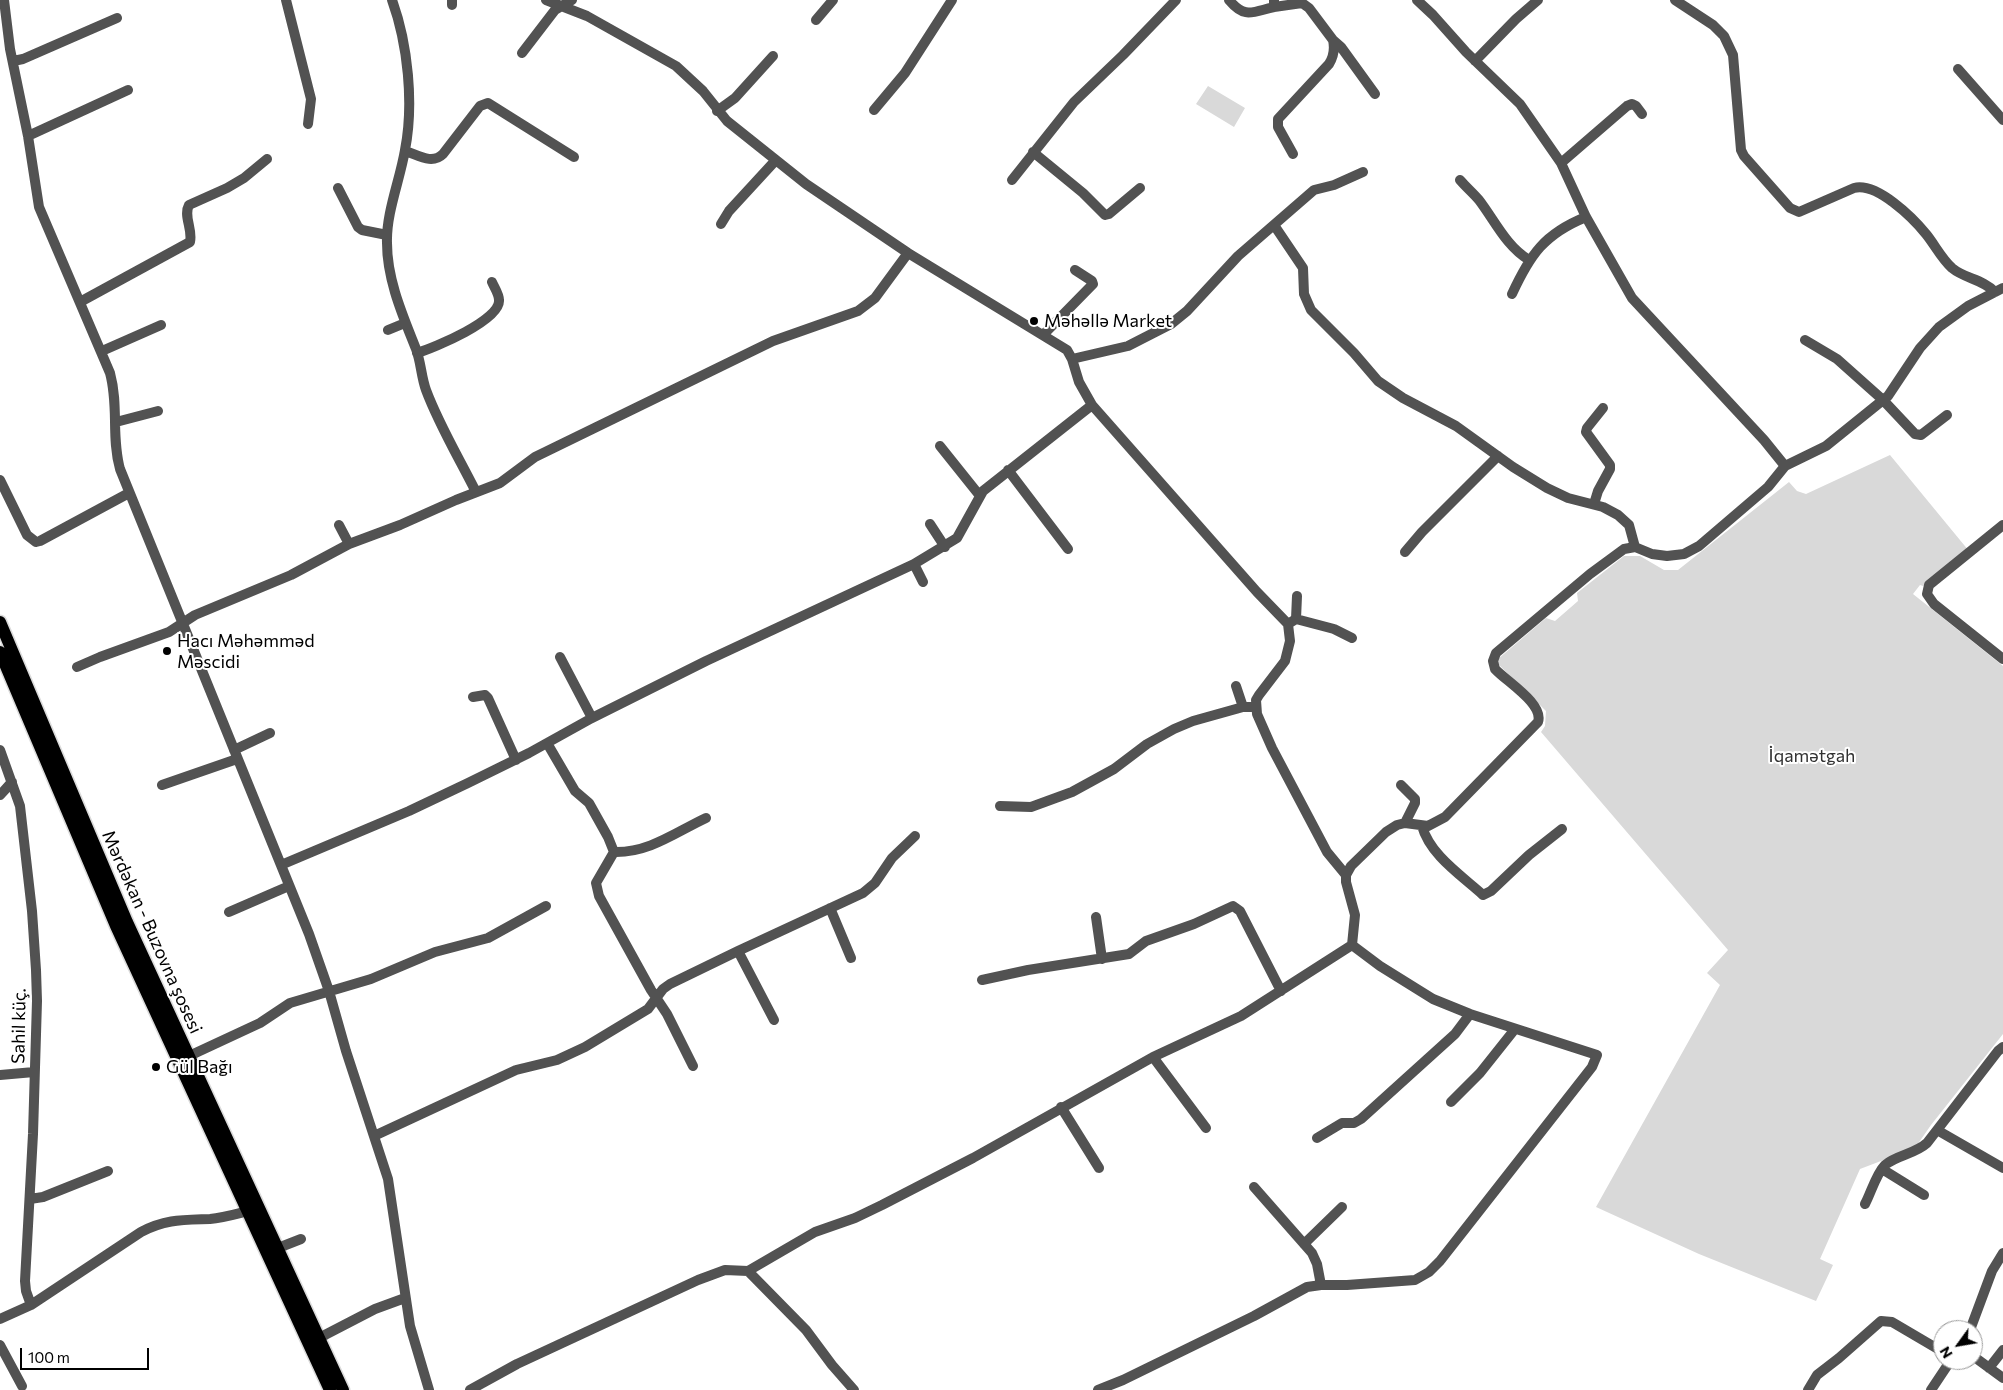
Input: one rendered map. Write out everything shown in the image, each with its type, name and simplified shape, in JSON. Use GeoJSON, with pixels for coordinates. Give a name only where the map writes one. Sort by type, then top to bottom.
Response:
{"type":"FeatureCollection","features":[{"type":"Feature","properties":{"kind":"main road","name":"Mərdəkan - Buzovna şosesi"},"geometry":{"type":"LineString","coordinates":[[0,622],[116,897],[343,1390]]}},
{"type":"Feature","properties":{"kind":"main road","name":"Mərdəkan - Buzovna şosesi"},"geometry":{"type":"LineString","coordinates":[[0,652],[116,926],[330,1390]]}},
{"type":"Feature","properties":{"kind":"street"},"geometry":{"type":"LineString","coordinates":[[4,0],[39,207],[102,350],[115,393],[117,460],[129,493],[312,942],[329,991],[390,1192],[412,1336],[429,1390]]}},
{"type":"Feature","properties":{"kind":"street"},"geometry":{"type":"LineString","coordinates":[[286,0],[311,99],[308,124]]}},
{"type":"Feature","properties":{"kind":"street"},"geometry":{"type":"LineString","coordinates":[[392,0],[402,39],[408,81],[409,109],[405,151],[387,235],[389,261],[405,323],[418,353],[426,390],[476,492]]}},
{"type":"Feature","properties":{"kind":"street"},"geometry":{"type":"LineString","coordinates":[[546,0],[587,16],[670,62],[698,86],[717,111],[735,129],[806,184],[908,253],[1067,350],[1072,359],[1079,382],[1092,405],[1257,592],[1292,622],[1334,629],[1352,638]]}},
{"type":"Feature","properties":{"kind":"street"},"geometry":{"type":"LineString","coordinates":[[522,53],[549,17],[560,6],[572,0]]}},
{"type":"Feature","properties":{"kind":"street"},"geometry":{"type":"LineString","coordinates":[[816,20],[833,0]]}},
{"type":"Feature","properties":{"kind":"street"},"geometry":{"type":"LineString","coordinates":[[874,110],[905,73],[952,0]]}},
{"type":"Feature","properties":{"kind":"street"},"geometry":{"type":"LineString","coordinates":[[1012,180],[1074,102],[1176,0]]}},
{"type":"Feature","properties":{"kind":"street"},"geometry":{"type":"LineString","coordinates":[[1229,0],[1237,9],[1248,14],[1274,4],[1302,2],[1340,47],[1375,94]]}},
{"type":"Feature","properties":{"kind":"street"},"geometry":{"type":"LineString","coordinates":[[1416,0],[1520,104],[1561,163],[1586,217],[1624,286],[1639,307],[1764,440],[1785,466]]}},
{"type":"Feature","properties":{"kind":"street"},"geometry":{"type":"LineString","coordinates":[[1476,61],[1516,19],[1538,0]]}},
{"type":"Feature","properties":{"kind":"street"},"geometry":{"type":"LineString","coordinates":[[1674,0],[1714,25],[1729,44],[1734,63],[1741,150],[1790,208],[1799,212],[1854,188],[1868,189],[1906,213],[1952,268],[1960,274],[1999,290]]}},
{"type":"Feature","properties":{"kind":"street"},"geometry":{"type":"LineString","coordinates":[[13,61],[23,59],[117,18]]}},
{"type":"Feature","properties":{"kind":"street"},"geometry":{"type":"LineString","coordinates":[[1293,154],[1278,127],[1278,118],[1329,64],[1334,54],[1333,40]]}},
{"type":"Feature","properties":{"kind":"street"},"geometry":{"type":"LineString","coordinates":[[717,111],[730,103],[773,56]]}},
{"type":"Feature","properties":{"kind":"street"},"geometry":{"type":"LineString","coordinates":[[1958,69],[2003,120]]}},
{"type":"Feature","properties":{"kind":"street"},"geometry":{"type":"LineString","coordinates":[[28,136],[128,90]]}},
{"type":"Feature","properties":{"kind":"street"},"geometry":{"type":"LineString","coordinates":[[405,151],[436,160],[443,154],[480,106],[488,103],[574,157]]}},
{"type":"Feature","properties":{"kind":"street"},"geometry":{"type":"LineString","coordinates":[[1561,163],[1627,106],[1632,104],[1636,106],[1642,114]]}},
{"type":"Feature","properties":{"kind":"street"},"geometry":{"type":"LineString","coordinates":[[1033,152],[1083,193],[1105,216],[1140,188]]}},
{"type":"Feature","properties":{"kind":"street"},"geometry":{"type":"LineString","coordinates":[[80,302],[190,242],[191,230],[187,214],[190,205],[244,178],[267,159]]}},
{"type":"Feature","properties":{"kind":"street"},"geometry":{"type":"LineString","coordinates":[[721,224],[729,212],[775,161]]}},
{"type":"Feature","properties":{"kind":"street"},"geometry":{"type":"LineString","coordinates":[[1072,359],[1128,346],[1171,324],[1187,311],[1238,256],[1314,190],[1334,185],[1363,172]]}},
{"type":"Feature","properties":{"kind":"street"},"geometry":{"type":"LineString","coordinates":[[1460,180],[1479,201],[1509,243],[1519,254],[1529,260]]}},
{"type":"Feature","properties":{"kind":"street"},"geometry":{"type":"LineString","coordinates":[[338,188],[358,227],[362,230],[387,235]]}},
{"type":"Feature","properties":{"kind":"street"},"geometry":{"type":"LineString","coordinates":[[1512,294],[1535,251],[1555,232],[1586,217]]}},
{"type":"Feature","properties":{"kind":"street"},"geometry":{"type":"LineString","coordinates":[[1274,225],[1303,268],[1304,294],[1311,310],[1354,353],[1371,375],[1388,390],[1456,426],[1498,456],[1558,494],[1603,507],[1625,520],[1631,531],[1635,547]]}},
{"type":"Feature","properties":{"kind":"street"},"geometry":{"type":"LineString","coordinates":[[77,668],[100,657],[169,632],[200,613],[291,575],[349,544],[400,525],[505,480],[523,464],[535,457],[773,341],[858,311],[876,298],[908,253]]}},
{"type":"Feature","properties":{"kind":"street"},"geometry":{"type":"LineString","coordinates":[[1044,335],[1093,284],[1092,281],[1075,270]]}},
{"type":"Feature","properties":{"kind":"street"},"geometry":{"type":"LineString","coordinates":[[418,353],[437,347],[463,334],[493,312],[498,307],[499,300],[492,282]]}},
{"type":"Feature","properties":{"kind":"street"},"geometry":{"type":"LineString","coordinates":[[1352,945],[1355,915],[1347,892],[1346,874],[1354,862],[1386,832],[1398,825],[1405,823],[1422,826],[1432,825],[1445,817],[1538,722],[1539,713],[1533,704],[1496,669],[1493,661],[1496,654],[1604,563],[1624,549],[1635,547],[1662,556],[1676,556],[1692,550],[1768,488],[1785,466],[1818,451],[1883,400],[1893,390],[1920,348],[1939,327],[1968,306],[1999,290]]}},
{"type":"Feature","properties":{"kind":"street"},"geometry":{"type":"LineString","coordinates":[[388,330],[405,323]]}},
{"type":"Feature","properties":{"kind":"street"},"geometry":{"type":"LineString","coordinates":[[102,350],[160,325]]}},
{"type":"Feature","properties":{"kind":"street"},"geometry":{"type":"LineString","coordinates":[[1805,340],[1837,359],[1883,400],[1918,435],[1947,415]]}},
{"type":"Feature","properties":{"kind":"street"},"geometry":{"type":"LineString","coordinates":[[281,865],[409,811],[516,760],[592,718],[706,661],[914,564],[944,547],[961,533],[980,496],[990,485],[1092,405]]}},
{"type":"Feature","properties":{"kind":"street"},"geometry":{"type":"LineString","coordinates":[[1594,504],[1598,491],[1610,469],[1610,465],[1586,432],[1586,428],[1603,408]]}},
{"type":"Feature","properties":{"kind":"street"},"geometry":{"type":"LineString","coordinates":[[116,422],[158,411]]}},
{"type":"Feature","properties":{"kind":"street"},"geometry":{"type":"LineString","coordinates":[[940,446],[980,496]]}},
{"type":"Feature","properties":{"kind":"street"},"geometry":{"type":"LineString","coordinates":[[1405,552],[1422,532],[1498,456]]}},
{"type":"Feature","properties":{"kind":"street"},"geometry":{"type":"LineString","coordinates":[[1008,470],[1068,549]]}},
{"type":"Feature","properties":{"kind":"street"},"geometry":{"type":"LineString","coordinates":[[0,480],[27,534],[30,539],[36,542],[129,493]]}},
{"type":"Feature","properties":{"kind":"street"},"geometry":{"type":"LineString","coordinates":[[930,524],[944,547]]}},
{"type":"Feature","properties":{"kind":"street"},"geometry":{"type":"LineString","coordinates":[[339,525],[349,544]]}},
{"type":"Feature","properties":{"kind":"street"},"geometry":{"type":"LineString","coordinates":[[2003,525],[1929,585],[1927,594],[1934,604],[2003,659]]}},
{"type":"Feature","properties":{"kind":"street"},"geometry":{"type":"LineString","coordinates":[[914,564],[923,582]]}},
{"type":"Feature","properties":{"kind":"street"},"geometry":{"type":"LineString","coordinates":[[1297,596],[1285,661],[1259,695],[1256,707],[1261,724],[1287,779],[1327,852],[1346,874]]}},
{"type":"Feature","properties":{"kind":"street"},"geometry":{"type":"LineString","coordinates":[[560,657],[592,718]]}},
{"type":"Feature","properties":{"kind":"street"},"geometry":{"type":"LineString","coordinates":[[1236,686],[1243,708]]}},
{"type":"Feature","properties":{"kind":"street"},"geometry":{"type":"LineString","coordinates":[[473,697],[485,695],[488,698],[516,760]]}},
{"type":"Feature","properties":{"kind":"street"},"geometry":{"type":"LineString","coordinates":[[1000,806],[1031,807],[1072,792],[1114,769],[1147,744],[1174,729],[1194,721],[1243,708],[1256,707]]}},
{"type":"Feature","properties":{"kind":"street"},"geometry":{"type":"LineString","coordinates":[[162,785],[236,754],[270,734]]}},
{"type":"Feature","properties":{"kind":"street"},"geometry":{"type":"LineString","coordinates":[[547,743],[575,791],[588,803],[608,837],[614,852]]}},
{"type":"Feature","properties":{"kind":"street","name":"Sahil küç."},"geometry":{"type":"LineString","coordinates":[[0,750],[20,806],[34,928],[37,1001],[25,1281],[31,1305]]}},
{"type":"Feature","properties":{"kind":"street"},"geometry":{"type":"LineString","coordinates":[[0,795],[12,782]]}},
{"type":"Feature","properties":{"kind":"street"},"geometry":{"type":"LineString","coordinates":[[1401,785],[1415,799],[1415,803],[1405,823]]}},
{"type":"Feature","properties":{"kind":"street"},"geometry":{"type":"LineString","coordinates":[[614,852],[626,852],[645,848],[706,818]]}},
{"type":"Feature","properties":{"kind":"street"},"geometry":{"type":"LineString","coordinates":[[1422,826],[1429,842],[1441,857],[1482,894],[1486,895],[1529,855],[1562,829]]}},
{"type":"Feature","properties":{"kind":"street"},"geometry":{"type":"LineString","coordinates":[[374,1136],[516,1070],[557,1060],[577,1051],[648,1009],[656,997],[670,984],[869,889],[892,858],[915,836]]}},
{"type":"Feature","properties":{"kind":"street"},"geometry":{"type":"LineString","coordinates":[[614,852],[596,883],[599,896],[693,1066]]}},
{"type":"Feature","properties":{"kind":"street"},"geometry":{"type":"LineString","coordinates":[[229,912],[289,886]]}},
{"type":"Feature","properties":{"kind":"street"},"geometry":{"type":"LineString","coordinates":[[189,1056],[260,1023],[290,1003],[371,978],[435,952],[488,938],[546,906]]}},
{"type":"Feature","properties":{"kind":"street"},"geometry":{"type":"LineString","coordinates":[[982,980],[1028,970],[1129,954],[1146,941],[1189,926],[1233,906],[1240,911],[1281,991]]}},
{"type":"Feature","properties":{"kind":"street"},"geometry":{"type":"LineString","coordinates":[[830,908],[852,958]]}},
{"type":"Feature","properties":{"kind":"street"},"geometry":{"type":"LineString","coordinates":[[1096,917],[1102,959]]}},
{"type":"Feature","properties":{"kind":"street"},"geometry":{"type":"LineString","coordinates":[[470,1390],[512,1366],[698,1280],[725,1270],[748,1271],[815,1232],[864,1213],[965,1162],[1153,1057],[1225,1025],[1352,945]]}},
{"type":"Feature","properties":{"kind":"street"},"geometry":{"type":"LineString","coordinates":[[1098,1390],[1123,1380],[1254,1316],[1307,1287],[1415,1280],[1429,1272],[1440,1261],[1592,1067],[1597,1055],[1449,1006],[1421,993],[1352,945]]}},
{"type":"Feature","properties":{"kind":"street"},"geometry":{"type":"LineString","coordinates":[[738,950],[774,1020]]}},
{"type":"Feature","properties":{"kind":"street"},"geometry":{"type":"LineString","coordinates":[[1317,1138],[1342,1123],[1354,1123],[1361,1119],[1454,1034],[1470,1014]]}},
{"type":"Feature","properties":{"kind":"street"},"geometry":{"type":"LineString","coordinates":[[1451,1102],[1480,1073],[1515,1028]]}},
{"type":"Feature","properties":{"kind":"street"},"geometry":{"type":"LineString","coordinates":[[1865,1204],[1882,1169],[1890,1162],[1924,1146],[2003,1047]]}},
{"type":"Feature","properties":{"kind":"street"},"geometry":{"type":"LineString","coordinates":[[1153,1057],[1206,1128]]}},
{"type":"Feature","properties":{"kind":"street"},"geometry":{"type":"LineString","coordinates":[[0,1075],[34,1072]]}},
{"type":"Feature","properties":{"kind":"street"},"geometry":{"type":"LineString","coordinates":[[1062,1107],[1099,1168]]}},
{"type":"Feature","properties":{"kind":"street"},"geometry":{"type":"LineString","coordinates":[[1937,1130],[2003,1168]]}},
{"type":"Feature","properties":{"kind":"street"},"geometry":{"type":"LineString","coordinates":[[1882,1169],[1924,1195]]}},
{"type":"Feature","properties":{"kind":"street"},"geometry":{"type":"LineString","coordinates":[[30,1199],[55,1193],[108,1170]]}},
{"type":"Feature","properties":{"kind":"street"},"geometry":{"type":"LineString","coordinates":[[1254,1187],[1304,1244],[1317,1264],[1321,1285]]}},
{"type":"Feature","properties":{"kind":"street"},"geometry":{"type":"LineString","coordinates":[[1304,1244],[1342,1207]]}},
{"type":"Feature","properties":{"kind":"street"},"geometry":{"type":"LineString","coordinates":[[0,1319],[31,1305],[141,1232],[158,1224],[176,1220],[219,1218],[248,1211]]}},
{"type":"Feature","properties":{"kind":"street"},"geometry":{"type":"LineString","coordinates":[[278,1248],[301,1239]]}},
{"type":"Feature","properties":{"kind":"street"},"geometry":{"type":"LineString","coordinates":[[1974,1320],[1992,1271],[2003,1253]]}},
{"type":"Feature","properties":{"kind":"street"},"geometry":{"type":"LineString","coordinates":[[748,1271],[806,1330],[832,1365],[854,1390]]}},
{"type":"Feature","properties":{"kind":"street"},"geometry":{"type":"LineString","coordinates":[[319,1338],[375,1309],[405,1298]]}},
{"type":"Feature","properties":{"kind":"street"},"geometry":{"type":"LineString","coordinates":[[1808,1390],[1817,1375],[1845,1354],[1881,1321],[1892,1322],[1933,1346]]}},
{"type":"Feature","properties":{"kind":"street"},"geometry":{"type":"LineString","coordinates":[[0,1345],[22,1386]]}},
{"type":"Feature","properties":{"kind":"street"},"geometry":{"type":"LineString","coordinates":[[1989,1368],[2003,1350]]}},
{"type":"Feature","properties":{"kind":"street"},"geometry":{"type":"LineString","coordinates":[[1983,1364],[2003,1378]]}},
{"type":"Feature","properties":{"kind":"street"},"geometry":{"type":"LineString","coordinates":[[1931,1390],[1944,1370]]}},
{"type":"Feature","properties":{"kind":"green space"},"geometry":{"type":"Polygon","coordinates":[[[1208,86],[1245,108],[1234,127],[1196,104],[1208,86]]]}},
{"type":"Feature","properties":{"kind":"green space","name":"İqamətgah"},"geometry":{"type":"Polygon","coordinates":[[[1890,455],[1969,551],[1923,586],[1920,585],[1913,594],[2003,666],[2003,1034],[1915,1148],[1860,1169],[1820,1259],[1833,1265],[1816,1301],[1699,1254],[1596,1207],[1720,985],[1707,973],[1728,950],[1541,732],[1545,726],[1546,711],[1497,663],[1498,659],[1546,618],[1555,621],[1578,601],[1577,593],[1624,556],[1640,556],[1664,570],[1678,570],[1789,482],[1797,491],[1806,494],[1890,455]]]}},
{"type":"Feature","properties":{"kind":"place","name":"Məhəllə Market"},"geometry":{"type":"Point","coordinates":[1034,321]}},
{"type":"Feature","properties":{"kind":"place","name":"Hacı Məhəmməd Məscidi"},"geometry":{"type":"Point","coordinates":[167,651]}},
{"type":"Feature","properties":{"kind":"place","name":"Gül Bağı"},"geometry":{"type":"Point","coordinates":[156,1067]}}]}
